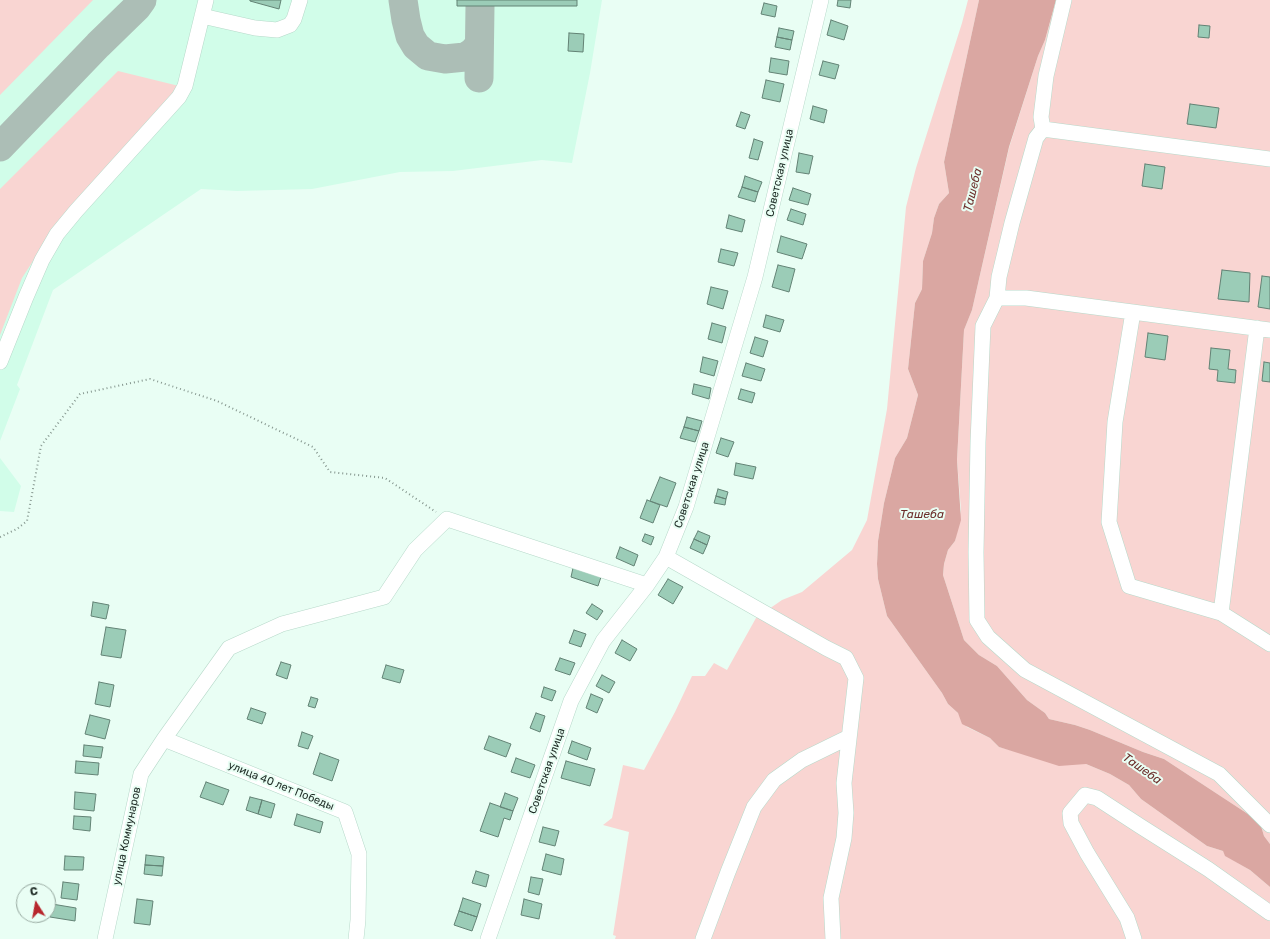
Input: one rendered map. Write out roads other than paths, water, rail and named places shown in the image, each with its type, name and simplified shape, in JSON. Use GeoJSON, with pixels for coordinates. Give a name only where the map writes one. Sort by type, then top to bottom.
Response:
{"type":"FeatureCollection","features":[{"type":"Feature","properties":{"kind":"street"},"geometry":{"type":"LineString","coordinates":[[0,362],[39,266],[57,234],[179,97],[185,86],[206,0]]}},
{"type":"Feature","properties":{"kind":"street"},"geometry":{"type":"LineString","coordinates":[[202,16],[255,28],[277,30],[290,25],[294,19],[300,0]]}},
{"type":"Feature","properties":{"kind":"street","name":"Советская улица"},"geometry":{"type":"LineString","coordinates":[[488,939],[571,701],[603,641],[647,585],[666,557],[686,507],[755,277],[821,0]]}},
{"type":"Feature","properties":{"kind":"street"},"geometry":{"type":"LineString","coordinates":[[1064,0],[1046,76],[1041,117],[1043,129],[1036,138],[1012,223],[999,277],[997,298],[983,326],[976,536],[977,620],[988,637],[1025,670],[1219,774],[1270,825]]}},
{"type":"Feature","properties":{"kind":"street"},"geometry":{"type":"LineString","coordinates":[[1043,129],[1270,159]]}},
{"type":"Feature","properties":{"kind":"street"},"geometry":{"type":"LineString","coordinates":[[997,298],[1026,298],[1264,329],[1221,613]]}},
{"type":"Feature","properties":{"kind":"street"},"geometry":{"type":"LineString","coordinates":[[1133,312],[1115,422],[1109,522],[1130,586],[1221,613],[1270,644]]}},
{"type":"Feature","properties":{"kind":"street","name":"улица Коммунаров"},"geometry":{"type":"LineString","coordinates":[[105,939],[141,774],[229,648],[282,624],[384,597],[415,550],[447,519],[647,585]]}},
{"type":"Feature","properties":{"kind":"street"},"geometry":{"type":"LineString","coordinates":[[666,557],[846,658],[856,678],[844,783],[846,813],[844,838],[831,898],[833,939]]}},
{"type":"Feature","properties":{"kind":"street"},"geometry":{"type":"LineString","coordinates":[[703,939],[754,807],[774,780],[802,760],[849,736]]}},
{"type":"Feature","properties":{"kind":"street","name":"улица 40 лет Победы"},"geometry":{"type":"LineString","coordinates":[[164,739],[345,812],[358,854],[358,920],[356,939]]}},
{"type":"Feature","properties":{"kind":"street"},"geometry":{"type":"LineString","coordinates":[[1134,939],[1127,918],[1087,853],[1071,823],[1070,813],[1085,795],[1096,798],[1208,869],[1270,913]]}},
{"type":"Feature","properties":{"kind":"water","name":"Ташеба"},"geometry":{"type":"Polygon","coordinates":[[[979,0],[1056,0],[1045,40],[1038,56],[1009,147],[972,310],[964,330],[957,460],[961,520],[955,541],[948,550],[943,575],[964,640],[979,655],[997,666],[1027,700],[1045,713],[1049,719],[1090,730],[1164,759],[1254,818],[1261,826],[1264,836],[1270,844],[1270,887],[1250,870],[1225,856],[1223,851],[1207,846],[1141,799],[1129,785],[1110,774],[1086,764],[1059,766],[999,747],[990,738],[962,724],[958,713],[948,704],[942,693],[887,616],[878,579],[878,541],[884,503],[895,458],[907,438],[918,395],[908,369],[915,303],[922,289],[923,261],[932,233],[934,218],[939,204],[949,193],[944,162],[979,0]]]}}]}
